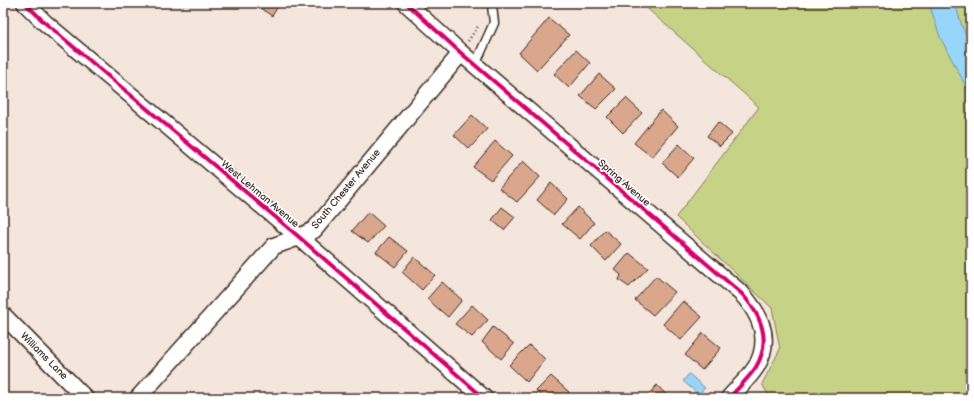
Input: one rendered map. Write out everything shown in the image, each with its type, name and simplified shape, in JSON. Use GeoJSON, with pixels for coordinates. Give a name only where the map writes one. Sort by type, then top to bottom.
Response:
{"type":"FeatureCollection","features":[{"type":"Feature","properties":{"kind":"street","name":"West Lehman Avenue"},"geometry":{"type":"LineString","coordinates":[[25,3],[44,22],[299,237],[484,398]]}},
{"type":"Feature","properties":{"kind":"street","name":"Spring Avenue"},"geometry":{"type":"LineString","coordinates":[[406,3],[461,53],[742,294],[751,304],[763,331],[764,344],[755,368],[729,398]]}},
{"type":"Feature","properties":{"kind":"street","name":"South Chester Avenue"},"geometry":{"type":"LineString","coordinates":[[138,398],[274,246],[314,230],[461,53]]}},
{"type":"Feature","properties":{"kind":"street","name":"Williams Lane"},"geometry":{"type":"LineString","coordinates":[[3,315],[85,398]]}},
{"type":"Feature","properties":{"kind":"lane"},"geometry":{"type":"LineString","coordinates":[[475,65],[494,23],[491,4]]}},
{"type":"Feature","properties":{"kind":"path"},"geometry":{"type":"LineString","coordinates":[[461,53],[491,4]]}},
{"type":"Feature","properties":{"kind":"green space"},"geometry":{"type":"Polygon","coordinates":[[[641,3],[971,3],[971,398],[770,398],[762,384],[780,349],[772,308],[676,217],[759,107],[641,3]]]}},
{"type":"Feature","properties":{"kind":"water"},"geometry":{"type":"Polygon","coordinates":[[[929,3],[955,3],[962,26],[971,46],[971,96],[940,37],[929,3]]]}},
{"type":"Feature","properties":{"kind":"water"},"geometry":{"type":"Polygon","coordinates":[[[689,374],[705,388],[698,394],[683,381],[689,374]]]}},
{"type":"Feature","properties":{"kind":"building"},"geometry":{"type":"Polygon","coordinates":[[[253,3],[280,3],[272,16],[253,3]]]}},
{"type":"Feature","properties":{"kind":"building"},"geometry":{"type":"Polygon","coordinates":[[[549,18],[569,35],[537,70],[519,53],[549,18]]]}},
{"type":"Feature","properties":{"kind":"building"},"geometry":{"type":"Polygon","coordinates":[[[576,50],[590,63],[569,88],[554,74],[576,50]]]}},
{"type":"Feature","properties":{"kind":"building"},"geometry":{"type":"Polygon","coordinates":[[[599,74],[616,89],[596,109],[580,96],[599,74]]]}},
{"type":"Feature","properties":{"kind":"building"},"geometry":{"type":"Polygon","coordinates":[[[626,98],[642,113],[623,133],[607,117],[626,98]]]}},
{"type":"Feature","properties":{"kind":"building"},"geometry":{"type":"Polygon","coordinates":[[[661,110],[678,126],[652,157],[634,143],[661,110]]]}},
{"type":"Feature","properties":{"kind":"building"},"geometry":{"type":"Polygon","coordinates":[[[472,115],[487,129],[469,149],[454,135],[472,115]]]}},
{"type":"Feature","properties":{"kind":"building"},"geometry":{"type":"Polygon","coordinates":[[[718,122],[732,134],[720,146],[707,136],[718,122]]]}},
{"type":"Feature","properties":{"kind":"building"},"geometry":{"type":"Polygon","coordinates":[[[495,141],[512,156],[491,180],[473,167],[495,141]]]}},
{"type":"Feature","properties":{"kind":"building"},"geometry":{"type":"Polygon","coordinates":[[[679,144],[694,158],[678,177],[662,163],[679,144]]]}},
{"type":"Feature","properties":{"kind":"building"},"geometry":{"type":"Polygon","coordinates":[[[523,161],[540,177],[517,202],[499,188],[523,161]]]}},
{"type":"Feature","properties":{"kind":"building"},"geometry":{"type":"Polygon","coordinates":[[[551,183],[568,199],[554,215],[537,200],[551,183]]]}},
{"type":"Feature","properties":{"kind":"building"},"geometry":{"type":"Polygon","coordinates":[[[502,207],[515,217],[504,230],[492,220],[502,207]]]}},
{"type":"Feature","properties":{"kind":"building"},"geometry":{"type":"Polygon","coordinates":[[[578,207],[594,223],[580,239],[562,224],[578,207]]]}},
{"type":"Feature","properties":{"kind":"building"},"geometry":{"type":"Polygon","coordinates":[[[368,212],[384,226],[368,243],[352,231],[368,212]]]}},
{"type":"Feature","properties":{"kind":"building"},"geometry":{"type":"Polygon","coordinates":[[[605,230],[621,244],[606,261],[591,246],[605,230]]]}},
{"type":"Feature","properties":{"kind":"building"},"geometry":{"type":"Polygon","coordinates":[[[389,237],[408,251],[395,267],[376,252],[389,237]]]}},
{"type":"Feature","properties":{"kind":"building"},"geometry":{"type":"Polygon","coordinates":[[[629,253],[648,268],[629,287],[619,280],[621,275],[615,270],[629,253]]]}},
{"type":"Feature","properties":{"kind":"building"},"geometry":{"type":"Polygon","coordinates":[[[414,257],[435,275],[422,290],[402,272],[414,257]]]}},
{"type":"Feature","properties":{"kind":"building"},"geometry":{"type":"Polygon","coordinates":[[[656,276],[675,292],[653,315],[635,300],[656,276]]]}},
{"type":"Feature","properties":{"kind":"building"},"geometry":{"type":"Polygon","coordinates":[[[442,282],[462,300],[448,317],[427,299],[442,282]]]}},
{"type":"Feature","properties":{"kind":"building"},"geometry":{"type":"Polygon","coordinates":[[[683,301],[702,317],[681,340],[663,324],[683,301]]]}},
{"type":"Feature","properties":{"kind":"building"},"geometry":{"type":"Polygon","coordinates":[[[472,305],[488,320],[472,337],[455,324],[472,305]]]}},
{"type":"Feature","properties":{"kind":"building"},"geometry":{"type":"Polygon","coordinates":[[[493,327],[514,344],[501,359],[482,342],[493,327]]]}},
{"type":"Feature","properties":{"kind":"building"},"geometry":{"type":"Polygon","coordinates":[[[703,333],[721,348],[702,370],[685,355],[703,333]]]}},
{"type":"Feature","properties":{"kind":"building"},"geometry":{"type":"Polygon","coordinates":[[[529,345],[545,359],[527,382],[509,365],[529,345]]]}},
{"type":"Feature","properties":{"kind":"building"},"geometry":{"type":"Polygon","coordinates":[[[551,376],[569,392],[563,398],[544,398],[536,391],[551,376]]]}},
{"type":"Feature","properties":{"kind":"building"},"geometry":{"type":"Polygon","coordinates":[[[657,385],[669,398],[645,398],[657,385]]]}},
{"type":"Feature","properties":{"kind":"cycle path"},"geometry":{"type":"LineString","coordinates":[[25,3],[44,22],[299,237],[484,398]]}},
{"type":"Feature","properties":{"kind":"cycle path"},"geometry":{"type":"LineString","coordinates":[[406,3],[461,53],[742,294],[749,302],[759,319],[762,328],[764,338],[761,357],[747,379],[729,398]]}}]}
